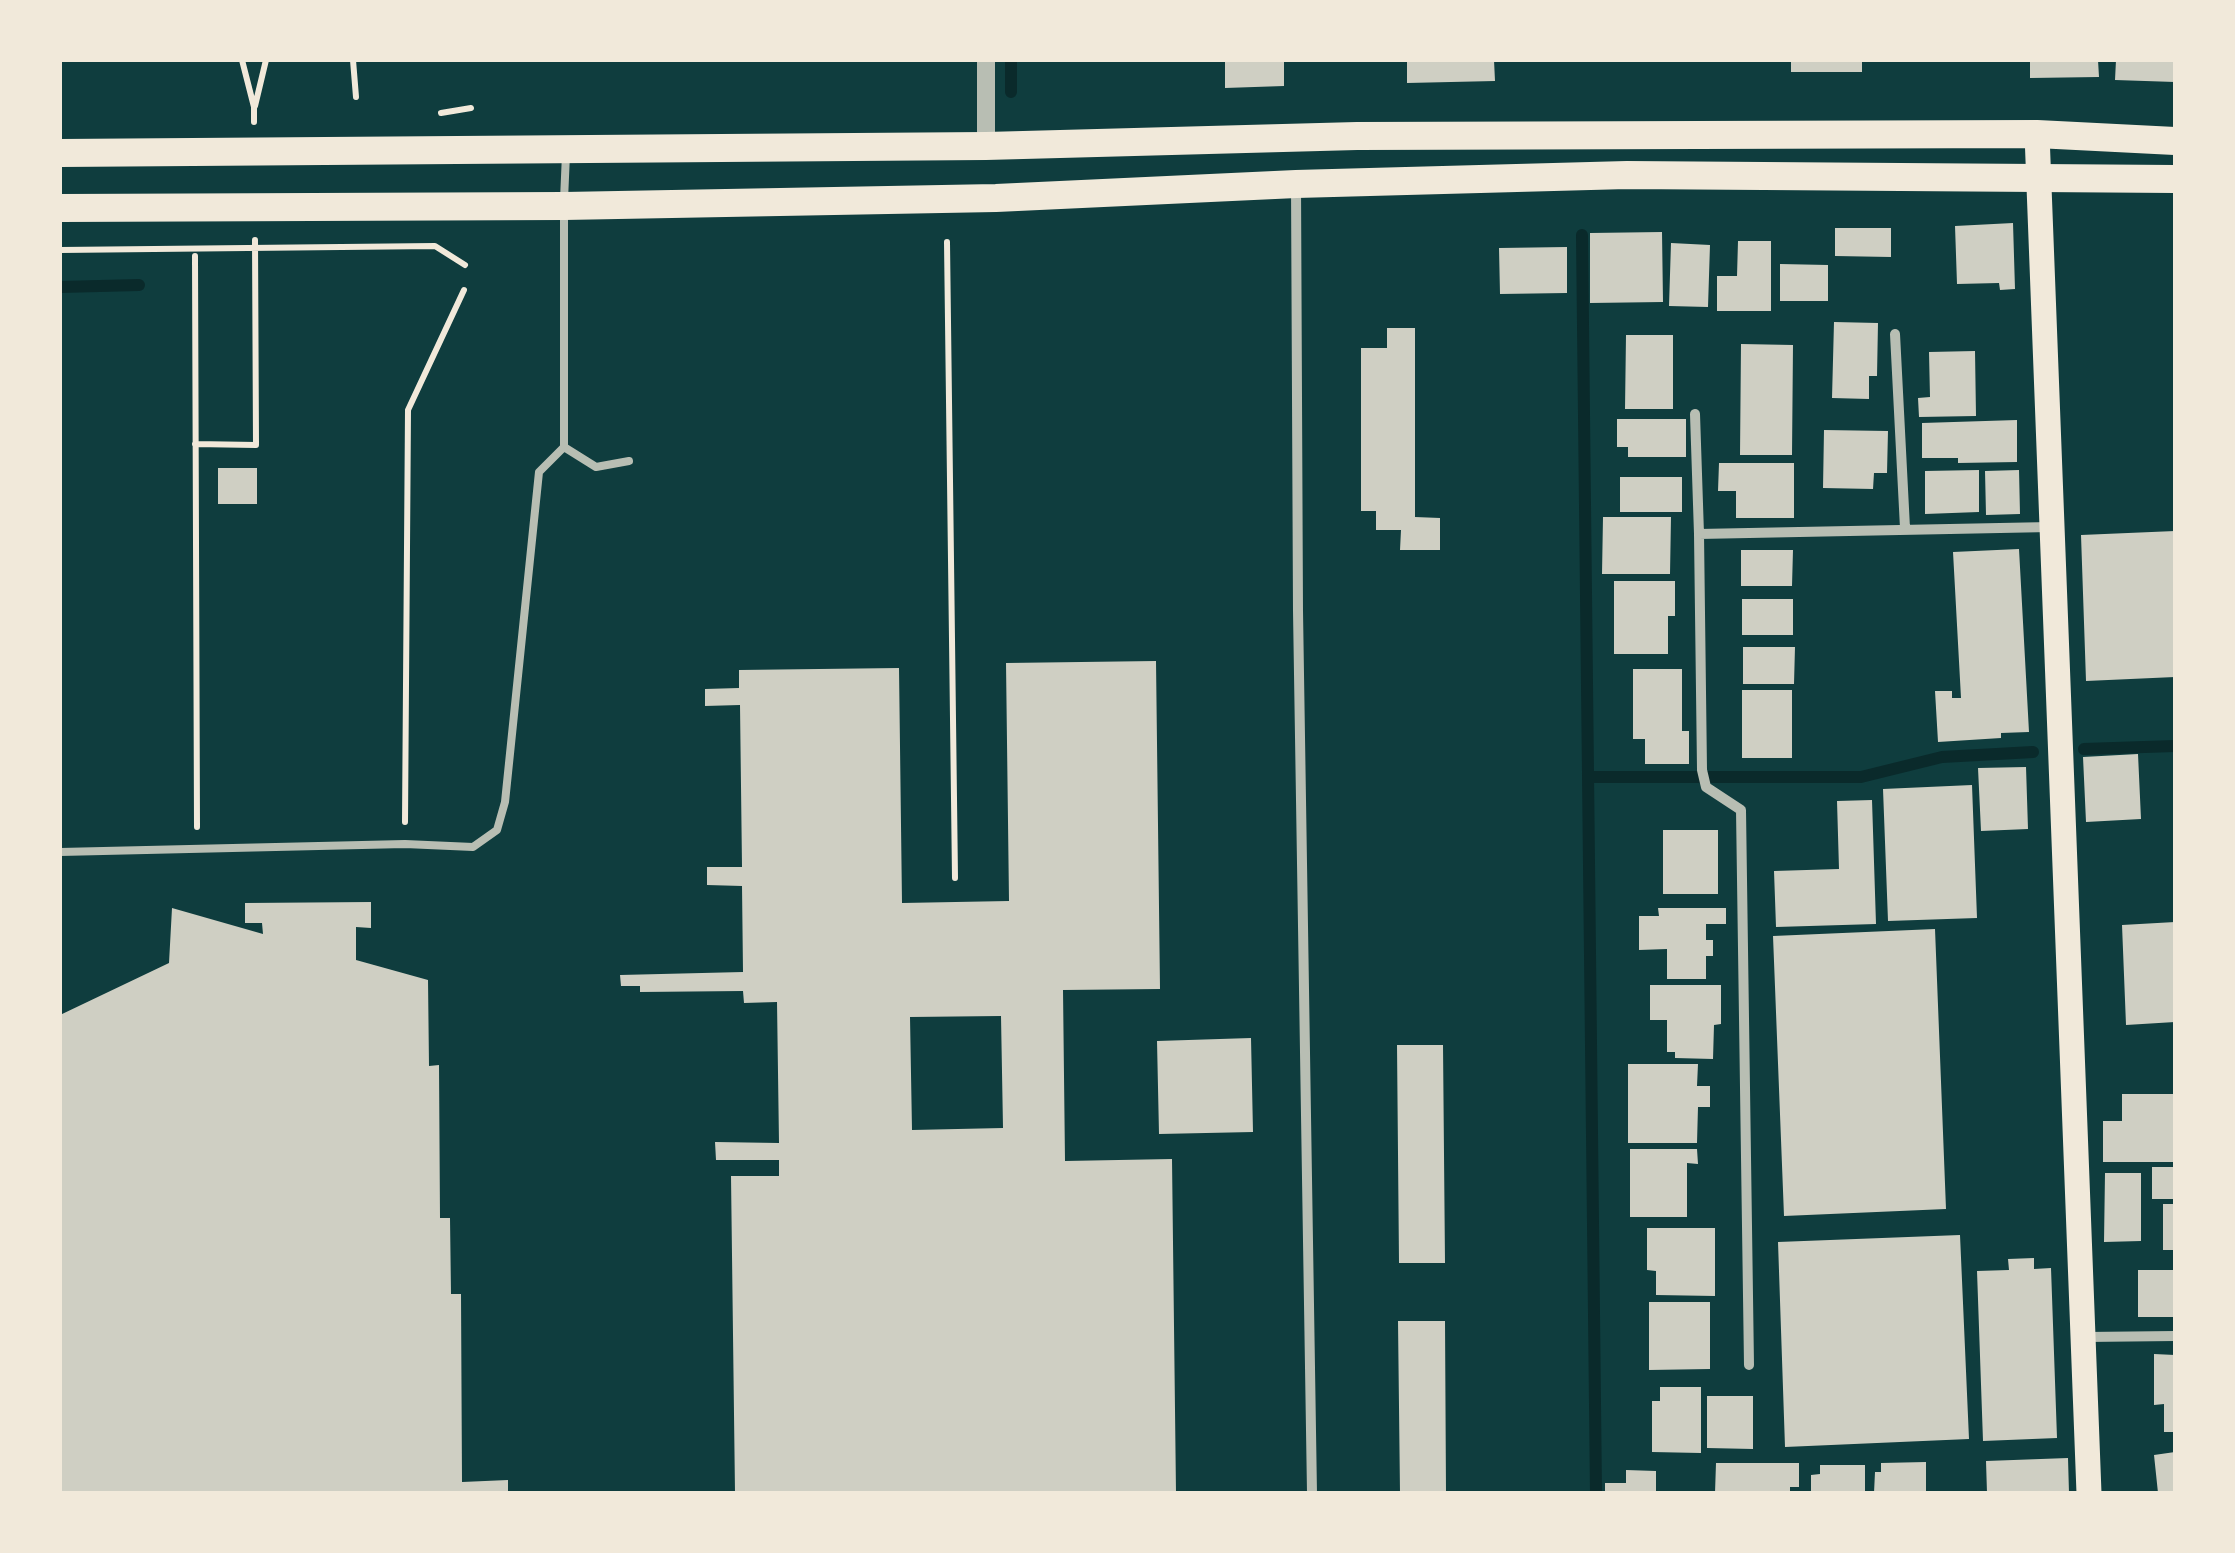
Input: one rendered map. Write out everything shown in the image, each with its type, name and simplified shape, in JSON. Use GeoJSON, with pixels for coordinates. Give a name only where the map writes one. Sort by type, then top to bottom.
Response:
{"type":"FeatureCollection","features":[{"type":"Feature","properties":{"kind":"highway"},"geometry":{"type":"LineString","coordinates":[[60,153],[986,146],[1357,136],[2037,134],[2175,141]]}},
{"type":"Feature","properties":{"kind":"highway"},"geometry":{"type":"LineString","coordinates":[[60,208],[564,206],[996,198],[1296,184],[1627,176],[2175,179]]}},
{"type":"Feature","properties":{"kind":"main road"},"geometry":{"type":"LineString","coordinates":[[2037,134],[2089,1493]]}},
{"type":"Feature","properties":{"kind":"street"},"geometry":{"type":"LineString","coordinates":[[986,60],[986,146]]}},
{"type":"Feature","properties":{"kind":"street"},"geometry":{"type":"LineString","coordinates":[[1296,184],[1298,612],[1312,1493]]}},
{"type":"Feature","properties":{"kind":"street"},"geometry":{"type":"LineString","coordinates":[[1896,334],[1905,528]]}},
{"type":"Feature","properties":{"kind":"street"},"geometry":{"type":"LineString","coordinates":[[1695,414],[1702,770],[1706,787],[1742,810],[1750,1365]]}},
{"type":"Feature","properties":{"kind":"street"},"geometry":{"type":"LineString","coordinates":[[1699,534],[2051,526]]}},
{"type":"Feature","properties":{"kind":"street"},"geometry":{"type":"LineString","coordinates":[[2082,1338],[2175,1336]]}},
{"type":"Feature","properties":{"kind":"lane"},"geometry":{"type":"LineString","coordinates":[[60,852],[473,846],[497,830],[505,802],[539,472],[564,447],[566,150]]}},
{"type":"Feature","properties":{"kind":"lane"},"geometry":{"type":"LineString","coordinates":[[564,447],[596,468],[630,461]]}},
{"type":"Feature","properties":{"kind":"path"},"geometry":{"type":"LineString","coordinates":[[242,60],[254,107],[254,124]]}},
{"type":"Feature","properties":{"kind":"path"},"geometry":{"type":"LineString","coordinates":[[254,107],[266,60]]}},
{"type":"Feature","properties":{"kind":"path"},"geometry":{"type":"LineString","coordinates":[[353,60],[356,97]]}},
{"type":"Feature","properties":{"kind":"path"},"geometry":{"type":"LineString","coordinates":[[195,444],[256,444],[255,230]]}},
{"type":"Feature","properties":{"kind":"path"},"geometry":{"type":"LineString","coordinates":[[947,242],[955,878]]}},
{"type":"Feature","properties":{"kind":"path"},"geometry":{"type":"LineString","coordinates":[[60,250],[435,246],[465,265]]}},
{"type":"Feature","properties":{"kind":"path"},"geometry":{"type":"LineString","coordinates":[[194,256],[197,835]]}},
{"type":"Feature","properties":{"kind":"path"},"geometry":{"type":"LineString","coordinates":[[405,844],[408,410],[464,290]]}},
{"type":"Feature","properties":{"kind":"building"},"geometry":{"type":"Polygon","coordinates":[[[1225,60],[1284,60],[1284,86],[1225,88],[1225,60]]]}},
{"type":"Feature","properties":{"kind":"building"},"geometry":{"type":"Polygon","coordinates":[[[1407,60],[1494,60],[1495,81],[1407,83],[1407,60]]]}},
{"type":"Feature","properties":{"kind":"building"},"geometry":{"type":"Polygon","coordinates":[[[1791,60],[1862,60],[1862,72],[1791,72],[1791,60]]]}},
{"type":"Feature","properties":{"kind":"building"},"geometry":{"type":"Polygon","coordinates":[[[2030,60],[2098,60],[2099,77],[2030,78],[2030,60]]]}},
{"type":"Feature","properties":{"kind":"building"},"geometry":{"type":"Polygon","coordinates":[[[2116,60],[2175,60],[2175,82],[2115,80],[2116,60]]]}},
{"type":"Feature","properties":{"kind":"building"},"geometry":{"type":"Polygon","coordinates":[[[2013,223],[2015,289],[2000,290],[1999,283],[1957,284],[1955,226],[2013,223]]]}},
{"type":"Feature","properties":{"kind":"building"},"geometry":{"type":"Polygon","coordinates":[[[1835,228],[1891,228],[1891,257],[1835,256],[1835,228]]]}},
{"type":"Feature","properties":{"kind":"building"},"geometry":{"type":"Polygon","coordinates":[[[1662,232],[1663,302],[1590,303],[1590,233],[1662,232]]]}},
{"type":"Feature","properties":{"kind":"building"},"geometry":{"type":"Polygon","coordinates":[[[1738,241],[1771,241],[1771,311],[1717,311],[1717,276],[1737,276],[1738,241]]]}},
{"type":"Feature","properties":{"kind":"building"},"geometry":{"type":"Polygon","coordinates":[[[1671,243],[1710,245],[1708,307],[1669,306],[1671,243]]]}},
{"type":"Feature","properties":{"kind":"building"},"geometry":{"type":"Polygon","coordinates":[[[1567,247],[1567,293],[1500,294],[1499,248],[1567,247]]]}},
{"type":"Feature","properties":{"kind":"building"},"geometry":{"type":"Polygon","coordinates":[[[1780,264],[1828,265],[1828,301],[1780,301],[1780,264]]]}},
{"type":"Feature","properties":{"kind":"building"},"geometry":{"type":"Polygon","coordinates":[[[1834,322],[1878,323],[1877,376],[1869,376],[1869,399],[1832,398],[1834,322]]]}},
{"type":"Feature","properties":{"kind":"building"},"geometry":{"type":"Polygon","coordinates":[[[1387,328],[1415,328],[1415,517],[1440,518],[1440,550],[1400,550],[1401,530],[1376,530],[1376,511],[1361,511],[1361,348],[1387,348],[1387,328]]]}},
{"type":"Feature","properties":{"kind":"building"},"geometry":{"type":"Polygon","coordinates":[[[1626,335],[1673,335],[1673,409],[1625,409],[1626,335]]]}},
{"type":"Feature","properties":{"kind":"building"},"geometry":{"type":"Polygon","coordinates":[[[1741,344],[1793,345],[1792,455],[1740,455],[1741,344]]]}},
{"type":"Feature","properties":{"kind":"building"},"geometry":{"type":"Polygon","coordinates":[[[1975,351],[1976,416],[1919,417],[1918,398],[1930,397],[1929,352],[1975,351]]]}},
{"type":"Feature","properties":{"kind":"building"},"geometry":{"type":"Polygon","coordinates":[[[1617,419],[1686,419],[1686,457],[1628,457],[1628,447],[1617,447],[1617,419]]]}},
{"type":"Feature","properties":{"kind":"building"},"geometry":{"type":"Polygon","coordinates":[[[2017,420],[2017,462],[1958,463],[1958,458],[1922,458],[1922,423],[2017,420]]]}},
{"type":"Feature","properties":{"kind":"building"},"geometry":{"type":"Polygon","coordinates":[[[1824,430],[1888,431],[1887,473],[1874,473],[1873,489],[1823,488],[1824,430]]]}},
{"type":"Feature","properties":{"kind":"building"},"geometry":{"type":"Polygon","coordinates":[[[1719,463],[1794,463],[1794,518],[1736,518],[1736,491],[1718,491],[1719,463]]]}},
{"type":"Feature","properties":{"kind":"building"},"geometry":{"type":"Polygon","coordinates":[[[218,468],[257,468],[257,504],[218,504],[218,468]]]}},
{"type":"Feature","properties":{"kind":"building"},"geometry":{"type":"Polygon","coordinates":[[[1979,470],[1979,512],[1925,514],[1925,471],[1979,470]]]}},
{"type":"Feature","properties":{"kind":"building"},"geometry":{"type":"Polygon","coordinates":[[[2019,470],[2020,514],[1986,515],[1985,471],[2019,470]]]}},
{"type":"Feature","properties":{"kind":"building"},"geometry":{"type":"Polygon","coordinates":[[[1620,477],[1682,477],[1682,512],[1620,512],[1620,477]]]}},
{"type":"Feature","properties":{"kind":"building"},"geometry":{"type":"Polygon","coordinates":[[[1603,517],[1671,517],[1670,574],[1602,574],[1603,517]]]}},
{"type":"Feature","properties":{"kind":"building"},"geometry":{"type":"Polygon","coordinates":[[[2175,531],[2175,677],[2086,681],[2081,535],[2175,531]]]}},
{"type":"Feature","properties":{"kind":"building"},"geometry":{"type":"Polygon","coordinates":[[[2019,549],[2029,732],[1938,742],[1935,691],[1952,691],[1952,698],[1961,698],[1953,552],[2019,549]]]}},
{"type":"Feature","properties":{"kind":"building"},"geometry":{"type":"Polygon","coordinates":[[[1741,550],[1793,550],[1792,586],[1741,586],[1741,550]]]}},
{"type":"Feature","properties":{"kind":"building"},"geometry":{"type":"Polygon","coordinates":[[[1614,581],[1675,581],[1675,616],[1668,616],[1668,654],[1614,654],[1614,581]]]}},
{"type":"Feature","properties":{"kind":"building"},"geometry":{"type":"Polygon","coordinates":[[[1742,599],[1793,599],[1793,635],[1742,635],[1742,599]]]}},
{"type":"Feature","properties":{"kind":"building"},"geometry":{"type":"Polygon","coordinates":[[[1743,647],[1795,647],[1794,684],[1743,684],[1743,647]]]}},
{"type":"Feature","properties":{"kind":"building"},"geometry":{"type":"Polygon","coordinates":[[[1156,661],[1160,989],[1063,990],[1065,1161],[1172,1159],[1176,1493],[735,1493],[731,1176],[779,1176],[779,1160],[716,1160],[715,1142],[779,1143],[777,1002],[744,1003],[743,991],[640,992],[640,986],[621,986],[620,975],[743,972],[742,886],[707,885],[707,867],[742,867],[740,705],[705,706],[705,689],[739,688],[739,670],[899,668],[902,903],[1009,901],[1006,663],[1156,661]],[[1001,1016],[910,1017],[912,1130],[1003,1128],[1001,1016]]]}},
{"type":"Feature","properties":{"kind":"building"},"geometry":{"type":"Polygon","coordinates":[[[1633,669],[1682,669],[1682,731],[1689,731],[1689,764],[1645,764],[1645,739],[1633,739],[1633,669]]]}},
{"type":"Feature","properties":{"kind":"building"},"geometry":{"type":"Polygon","coordinates":[[[1742,690],[1792,690],[1792,758],[1742,758],[1742,690]]]}},
{"type":"Feature","properties":{"kind":"building"},"geometry":{"type":"Polygon","coordinates":[[[2138,754],[2141,819],[2086,822],[2083,757],[2138,754]]]}},
{"type":"Feature","properties":{"kind":"building"},"geometry":{"type":"Polygon","coordinates":[[[2026,767],[2028,829],[1981,831],[1978,768],[2026,767]]]}},
{"type":"Feature","properties":{"kind":"building"},"geometry":{"type":"Polygon","coordinates":[[[1972,785],[1977,918],[1888,921],[1883,789],[1972,785]]]}},
{"type":"Feature","properties":{"kind":"building"},"geometry":{"type":"Polygon","coordinates":[[[1872,800],[1876,924],[1776,927],[1774,871],[1839,869],[1837,801],[1872,800]]]}},
{"type":"Feature","properties":{"kind":"building"},"geometry":{"type":"Polygon","coordinates":[[[1663,830],[1718,830],[1718,894],[1663,894],[1663,830]]]}},
{"type":"Feature","properties":{"kind":"building"},"geometry":{"type":"Polygon","coordinates":[[[371,902],[371,928],[356,927],[356,960],[428,980],[429,1066],[439,1065],[440,1218],[450,1218],[451,1294],[461,1294],[462,1482],[508,1480],[508,1493],[60,1492],[60,1015],[169,963],[172,908],[263,934],[262,923],[245,923],[245,903],[371,902]]]}},
{"type":"Feature","properties":{"kind":"building"},"geometry":{"type":"Polygon","coordinates":[[[1658,908],[1726,908],[1726,924],[1706,924],[1706,940],[1713,940],[1713,956],[1706,956],[1706,979],[1667,979],[1667,949],[1639,950],[1639,916],[1659,916],[1658,908]]]}},
{"type":"Feature","properties":{"kind":"building"},"geometry":{"type":"Polygon","coordinates":[[[2175,922],[2175,1022],[2126,1025],[2122,925],[2175,922]]]}},
{"type":"Feature","properties":{"kind":"building"},"geometry":{"type":"Polygon","coordinates":[[[1935,929],[1946,1209],[1784,1216],[1773,936],[1935,929]]]}},
{"type":"Feature","properties":{"kind":"building"},"geometry":{"type":"Polygon","coordinates":[[[1650,985],[1721,985],[1721,1024],[1714,1025],[1713,1059],[1675,1058],[1675,1052],[1667,1052],[1667,1020],[1650,1020],[1650,985]]]}},
{"type":"Feature","properties":{"kind":"building"},"geometry":{"type":"Polygon","coordinates":[[[1251,1038],[1253,1132],[1159,1134],[1157,1041],[1251,1038]]]}},
{"type":"Feature","properties":{"kind":"building"},"geometry":{"type":"Polygon","coordinates":[[[1397,1045],[1443,1045],[1445,1263],[1399,1263],[1397,1045]]]}},
{"type":"Feature","properties":{"kind":"building"},"geometry":{"type":"Polygon","coordinates":[[[1628,1064],[1698,1064],[1697,1086],[1710,1086],[1710,1107],[1698,1107],[1697,1143],[1628,1143],[1628,1064]]]}},
{"type":"Feature","properties":{"kind":"building"},"geometry":{"type":"Polygon","coordinates":[[[2122,1094],[2175,1094],[2175,1162],[2103,1162],[2103,1121],[2122,1121],[2122,1094]]]}},
{"type":"Feature","properties":{"kind":"building"},"geometry":{"type":"Polygon","coordinates":[[[1630,1149],[1697,1149],[1698,1164],[1687,1163],[1687,1217],[1630,1217],[1630,1149]]]}},
{"type":"Feature","properties":{"kind":"building"},"geometry":{"type":"Polygon","coordinates":[[[2152,1167],[2175,1167],[2175,1199],[2152,1199],[2152,1167]]]}},
{"type":"Feature","properties":{"kind":"building"},"geometry":{"type":"Polygon","coordinates":[[[2105,1173],[2141,1173],[2141,1241],[2104,1242],[2105,1173]]]}},
{"type":"Feature","properties":{"kind":"building"},"geometry":{"type":"Polygon","coordinates":[[[2163,1204],[2175,1204],[2175,1250],[2163,1250],[2163,1204]]]}},
{"type":"Feature","properties":{"kind":"building"},"geometry":{"type":"Polygon","coordinates":[[[1647,1228],[1715,1228],[1715,1296],[1656,1295],[1656,1271],[1647,1270],[1647,1228]]]}},
{"type":"Feature","properties":{"kind":"building"},"geometry":{"type":"Polygon","coordinates":[[[1960,1235],[1969,1439],[1785,1447],[1778,1242],[1960,1235]]]}},
{"type":"Feature","properties":{"kind":"building"},"geometry":{"type":"Polygon","coordinates":[[[2034,1258],[2034,1269],[2051,1268],[2057,1438],[1983,1441],[1977,1271],[2009,1270],[2008,1259],[2034,1258]]]}},
{"type":"Feature","properties":{"kind":"building"},"geometry":{"type":"Polygon","coordinates":[[[2138,1270],[2175,1270],[2175,1317],[2138,1317],[2138,1270]]]}},
{"type":"Feature","properties":{"kind":"building"},"geometry":{"type":"Polygon","coordinates":[[[1649,1302],[1710,1302],[1710,1369],[1649,1370],[1649,1302]]]}},
{"type":"Feature","properties":{"kind":"building"},"geometry":{"type":"Polygon","coordinates":[[[1398,1321],[1445,1321],[1446,1493],[1400,1493],[1398,1321]]]}},
{"type":"Feature","properties":{"kind":"building"},"geometry":{"type":"Polygon","coordinates":[[[2154,1354],[2175,1355],[2175,1432],[2164,1432],[2164,1404],[2154,1405],[2154,1354]]]}},
{"type":"Feature","properties":{"kind":"building"},"geometry":{"type":"Polygon","coordinates":[[[1660,1387],[1701,1387],[1701,1453],[1652,1452],[1652,1401],[1660,1401],[1660,1387]]]}},
{"type":"Feature","properties":{"kind":"building"},"geometry":{"type":"Polygon","coordinates":[[[1707,1396],[1753,1396],[1753,1449],[1707,1448],[1707,1396]]]}},
{"type":"Feature","properties":{"kind":"building"},"geometry":{"type":"Polygon","coordinates":[[[2175,1452],[2175,1493],[2158,1493],[2154,1455],[2175,1452]]]}},
{"type":"Feature","properties":{"kind":"building"},"geometry":{"type":"Polygon","coordinates":[[[2068,1458],[2069,1493],[1987,1493],[1986,1461],[2068,1458]]]}},
{"type":"Feature","properties":{"kind":"building"},"geometry":{"type":"Polygon","coordinates":[[[1926,1462],[1926,1493],[1874,1493],[1875,1472],[1881,1472],[1881,1463],[1926,1462]]]}},
{"type":"Feature","properties":{"kind":"building"},"geometry":{"type":"Polygon","coordinates":[[[1716,1463],[1799,1463],[1799,1487],[1790,1487],[1790,1493],[1715,1493],[1716,1463]]]}},
{"type":"Feature","properties":{"kind":"building"},"geometry":{"type":"Polygon","coordinates":[[[1820,1465],[1865,1465],[1865,1493],[1811,1493],[1811,1475],[1820,1474],[1820,1465]]]}},
{"type":"Feature","properties":{"kind":"building"},"geometry":{"type":"Polygon","coordinates":[[[1626,1470],[1656,1471],[1656,1493],[1605,1493],[1605,1483],[1626,1483],[1626,1470]]]}},
{"type":"Feature","properties":{"kind":"waterway"},"geometry":{"type":"LineString","coordinates":[[1011,60],[1011,92]]}},
{"type":"Feature","properties":{"kind":"waterway"},"geometry":{"type":"LineString","coordinates":[[1582,235],[1596,1493]]}},
{"type":"Feature","properties":{"kind":"waterway"},"geometry":{"type":"LineString","coordinates":[[60,287],[139,285]]}},
{"type":"Feature","properties":{"kind":"waterway"},"geometry":{"type":"LineString","coordinates":[[2084,749],[2175,746]]}},
{"type":"Feature","properties":{"kind":"waterway"},"geometry":{"type":"LineString","coordinates":[[1588,777],[1861,777],[1942,757],[2033,752]]}}]}
